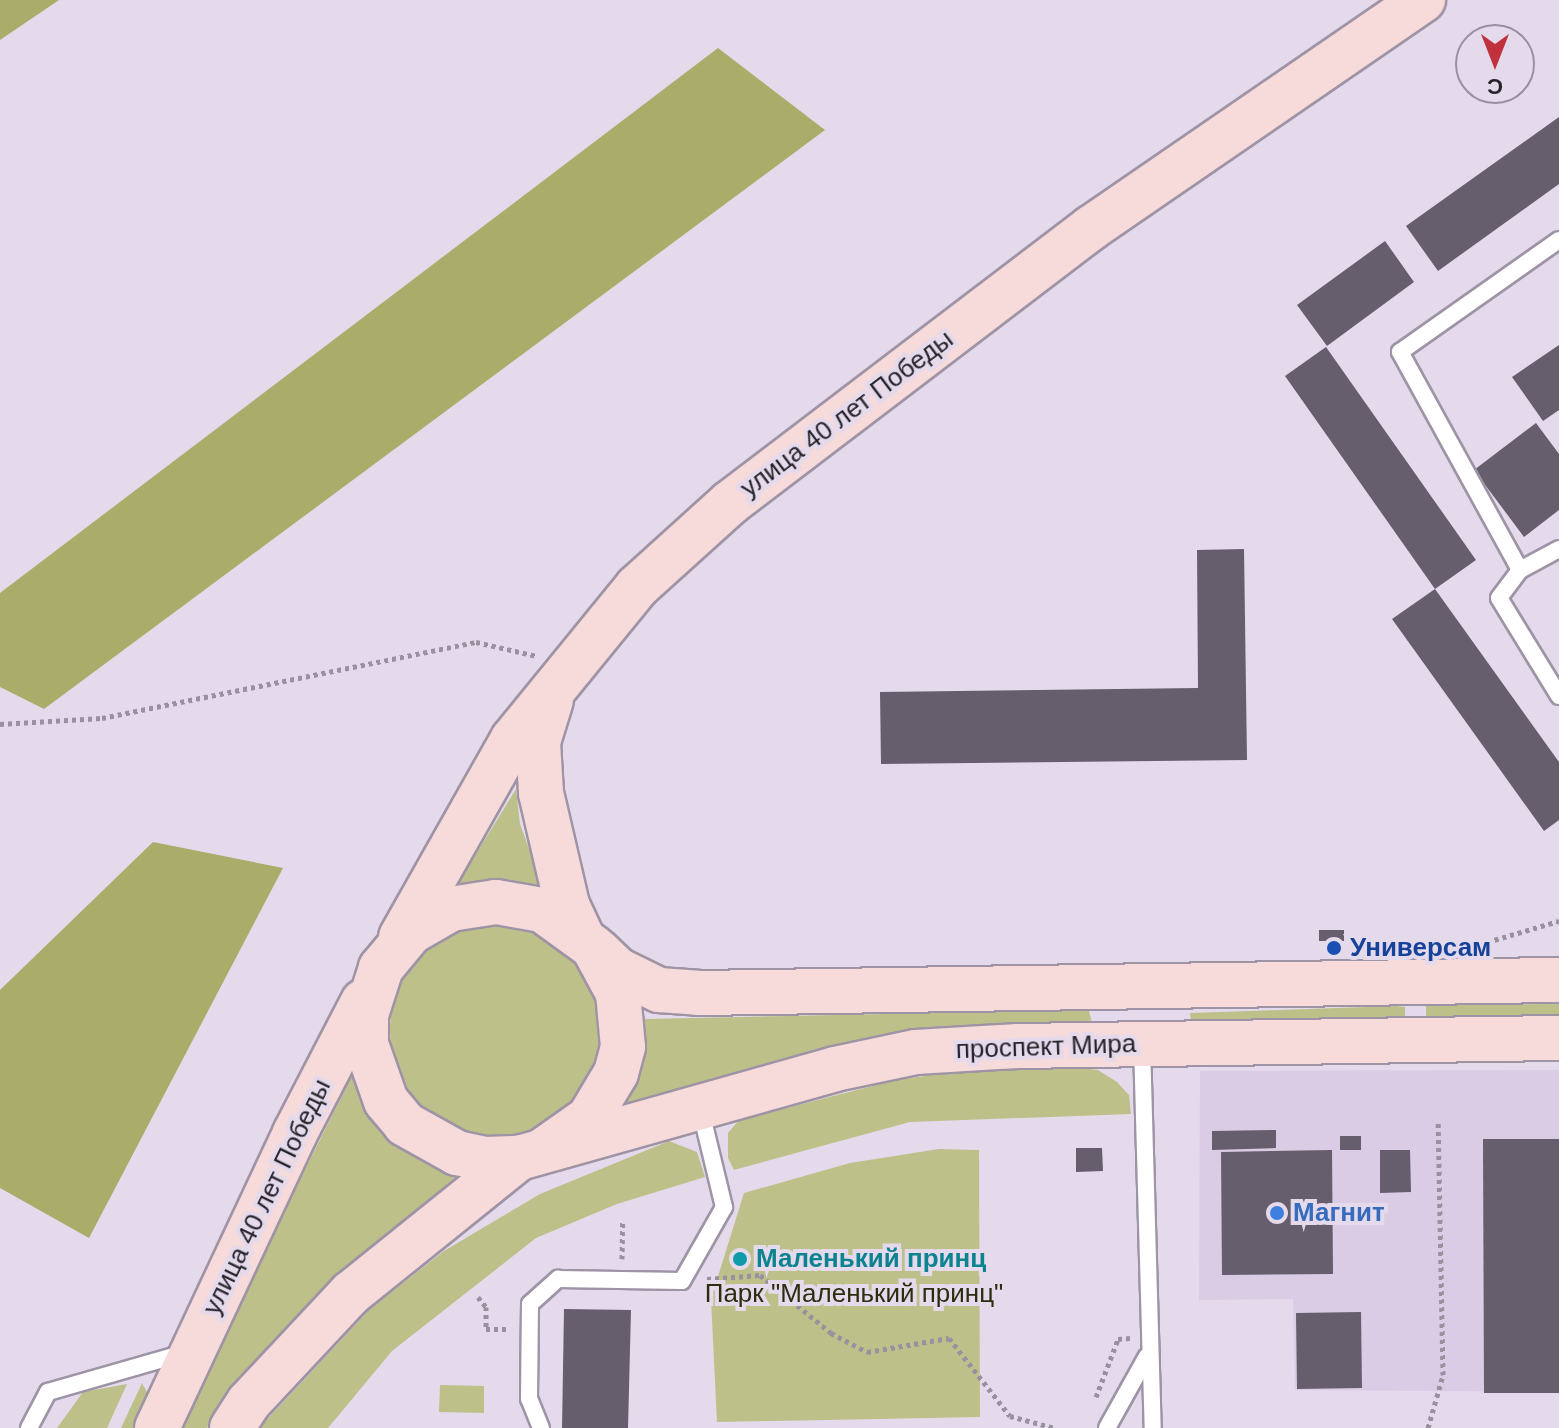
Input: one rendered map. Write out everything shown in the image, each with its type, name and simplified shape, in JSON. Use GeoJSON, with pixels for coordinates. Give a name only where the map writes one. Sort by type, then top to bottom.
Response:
{"type":"FeatureCollection","features":[{"type":"Feature","properties":{"kind":"street","name":"улица 40 лет Победы"},"geometry":{"type":"LineString","coordinates":[[157,1428],[295,1133],[388,959],[513,739],[569,665],[637,587],[730,503],[1091,228],[1423,0]]}},
{"type":"Feature","properties":{"kind":"street"},"geometry":{"type":"LineString","coordinates":[[232,1428],[248,1403],[351,1293],[532,1153],[589,1118],[605,1097],[620,1060],[623,1020],[618,993],[587,941],[545,826],[538,767],[542,719],[569,665]]}},
{"type":"Feature","properties":{"kind":"street"},"geometry":{"type":"LineString","coordinates":[[532,1153],[457,1153],[405,1124],[386,1101],[366,1044],[366,1015],[388,959],[430,919],[462,906],[496,902],[542,910],[587,941],[618,970],[659,990],[698,993],[1559,980]]}},
{"type":"Feature","properties":{"kind":"street"},"geometry":{"type":"LineString","coordinates":[[1141,987],[1142,1043]]}},
{"type":"Feature","properties":{"kind":"street","name":"проспект Мира"},"geometry":{"type":"LineString","coordinates":[[532,1153],[916,1052],[1142,1043],[1559,1038]]}},
{"type":"Feature","properties":{"kind":"lane"},"geometry":{"type":"LineString","coordinates":[[1520,570],[1400,352],[1559,240]]}},
{"type":"Feature","properties":{"kind":"lane"},"geometry":{"type":"LineString","coordinates":[[1559,549],[1520,570],[1499,598],[1559,696]]}},
{"type":"Feature","properties":{"kind":"lane"},"geometry":{"type":"LineString","coordinates":[[1142,1043],[1148,1354],[1153,1428]]}},
{"type":"Feature","properties":{"kind":"lane"},"geometry":{"type":"LineString","coordinates":[[541,1428],[529,1399],[530,1304],[558,1279],[682,1281],[724,1207],[699,1107]]}},
{"type":"Feature","properties":{"kind":"lane"},"geometry":{"type":"LineString","coordinates":[[29,1428],[48,1392],[193,1351]]}},
{"type":"Feature","properties":{"kind":"lane"},"geometry":{"type":"LineString","coordinates":[[1107,1428],[1148,1354]]}},
{"type":"Feature","properties":{"kind":"path"},"geometry":{"type":"LineString","coordinates":[[0,724],[102,718],[476,642],[569,665]]}},
{"type":"Feature","properties":{"kind":"path"},"geometry":{"type":"LineString","coordinates":[[1472,943],[1501,941],[1559,921]]}},
{"type":"Feature","properties":{"kind":"path"},"geometry":{"type":"LineString","coordinates":[[1428,1428],[1443,1375],[1438,1121]]}},
{"type":"Feature","properties":{"kind":"path"},"geometry":{"type":"LineString","coordinates":[[622,1260],[623,1220]]}},
{"type":"Feature","properties":{"kind":"path"},"geometry":{"type":"LineString","coordinates":[[682,1281],[760,1275],[831,1333],[867,1352],[949,1338],[1010,1416],[1055,1428]]}},
{"type":"Feature","properties":{"kind":"path"},"geometry":{"type":"LineString","coordinates":[[478,1297],[486,1307],[486,1329]]}},
{"type":"Feature","properties":{"kind":"path"},"geometry":{"type":"LineString","coordinates":[[1090,1413],[1118,1339],[1148,1337]]}},
{"type":"Feature","properties":{"kind":"shaded area"},"geometry":{"type":"Polygon","coordinates":[[[1559,1070],[1559,1392],[1295,1390],[1293,1299],[1199,1300],[1200,1071],[1559,1070]]]}},
{"type":"Feature","properties":{"kind":"green space"},"geometry":{"type":"Polygon","coordinates":[[[0,0],[59,0],[0,40],[0,0]]]}},
{"type":"Feature","properties":{"kind":"green space"},"geometry":{"type":"Polygon","coordinates":[[[718,48],[825,130],[44,709],[0,687],[0,593],[718,48]]]}},
{"type":"Feature","properties":{"kind":"green space"},"geometry":{"type":"Polygon","coordinates":[[[516,789],[520,824],[546,895],[454,890],[516,789]]]}},
{"type":"Feature","properties":{"kind":"green space"},"geometry":{"type":"Polygon","coordinates":[[[153,842],[283,868],[89,1238],[0,1188],[0,990],[153,842]]]}},
{"type":"Feature","properties":{"kind":"green space"},"geometry":{"type":"Polygon","coordinates":[[[496,924],[537,932],[571,955],[594,989],[602,1030],[594,1071],[571,1105],[537,1128],[496,1136],[455,1128],[421,1105],[398,1071],[390,1030],[398,989],[421,955],[455,932],[496,924]]]}},
{"type":"Feature","properties":{"kind":"green space"},"geometry":{"type":"Polygon","coordinates":[[[1559,1004],[1559,1023],[1426,1025],[1426,1005],[1559,1004]]]}},
{"type":"Feature","properties":{"kind":"green space"},"geometry":{"type":"Polygon","coordinates":[[[1405,1007],[1405,1024],[1192,1028],[1190,1013],[1405,1007]]]}},
{"type":"Feature","properties":{"kind":"green space"},"geometry":{"type":"Polygon","coordinates":[[[1089,1011],[1092,1023],[622,1112],[644,1059],[645,1019],[1089,1011]]]}},
{"type":"Feature","properties":{"kind":"green space"},"geometry":{"type":"Polygon","coordinates":[[[1098,1070],[1117,1082],[1129,1095],[1131,1114],[910,1122],[734,1170],[728,1158],[728,1133],[739,1120],[896,1080],[961,1071],[1098,1070]]]}},
{"type":"Feature","properties":{"kind":"green space"},"geometry":{"type":"Polygon","coordinates":[[[353,1074],[360,1092],[405,1148],[458,1176],[301,1313],[244,1374],[207,1428],[175,1428],[353,1074]]]}},
{"type":"Feature","properties":{"kind":"green space"},"geometry":{"type":"Polygon","coordinates":[[[669,1141],[697,1152],[705,1177],[617,1204],[536,1238],[392,1351],[328,1428],[259,1428],[370,1309],[444,1251],[540,1194],[669,1141]]]}},
{"type":"Feature","properties":{"kind":"green space","name":"Парк \"Маленький принц\""},"geometry":{"type":"Polygon","coordinates":[[[939,1149],[979,1150],[980,1417],[717,1422],[711,1299],[744,1193],[850,1163],[939,1149]]]}},
{"type":"Feature","properties":{"kind":"green space"},"geometry":{"type":"Polygon","coordinates":[[[142,1383],[148,1394],[133,1428],[121,1428],[142,1383]]]}},
{"type":"Feature","properties":{"kind":"green space"},"geometry":{"type":"Polygon","coordinates":[[[127,1384],[107,1428],[57,1428],[83,1392],[127,1384]]]}},
{"type":"Feature","properties":{"kind":"green space"},"geometry":{"type":"Polygon","coordinates":[[[440,1385],[484,1386],[484,1413],[439,1412],[440,1385]]]}},
{"type":"Feature","properties":{"kind":"building"},"geometry":{"type":"Polygon","coordinates":[[[1559,117],[1559,184],[1438,271],[1406,226],[1559,117]]]}},
{"type":"Feature","properties":{"kind":"building"},"geometry":{"type":"Polygon","coordinates":[[[1385,241],[1414,282],[1327,346],[1297,305],[1385,241]]]}},
{"type":"Feature","properties":{"kind":"building"},"geometry":{"type":"Polygon","coordinates":[[[1559,345],[1559,410],[1543,421],[1512,377],[1559,345]]]}},
{"type":"Feature","properties":{"kind":"building"},"geometry":{"type":"Polygon","coordinates":[[[1326,347],[1476,560],[1435,589],[1285,376],[1326,347]]]}},
{"type":"Feature","properties":{"kind":"building"},"geometry":{"type":"Polygon","coordinates":[[[1536,423],[1559,454],[1559,510],[1524,537],[1474,470],[1536,423]]]}},
{"type":"Feature","properties":{"kind":"building"},"geometry":{"type":"Polygon","coordinates":[[[1244,549],[1247,760],[881,764],[880,692],[1198,688],[1197,550],[1244,549]]]}},
{"type":"Feature","properties":{"kind":"building"},"geometry":{"type":"Polygon","coordinates":[[[1435,589],[1559,762],[1559,820],[1544,831],[1392,619],[1435,589]]]}},
{"type":"Feature","properties":{"kind":"building"},"geometry":{"type":"Polygon","coordinates":[[[1319,930],[1344,930],[1344,941],[1319,941],[1319,930]]]}},
{"type":"Feature","properties":{"kind":"building"},"geometry":{"type":"Polygon","coordinates":[[[1276,1130],[1276,1148],[1212,1150],[1212,1131],[1276,1130]]]}},
{"type":"Feature","properties":{"kind":"building"},"geometry":{"type":"Polygon","coordinates":[[[1340,1136],[1361,1136],[1361,1150],[1340,1150],[1340,1136]]]}},
{"type":"Feature","properties":{"kind":"building"},"geometry":{"type":"Polygon","coordinates":[[[1483,1139],[1559,1139],[1559,1393],[1484,1393],[1483,1139]]]}},
{"type":"Feature","properties":{"kind":"building"},"geometry":{"type":"Polygon","coordinates":[[[1076,1148],[1102,1148],[1103,1171],[1076,1172],[1076,1148]]]}},
{"type":"Feature","properties":{"kind":"building","name":"Магнит"},"geometry":{"type":"Polygon","coordinates":[[[1332,1150],[1333,1274],[1222,1275],[1221,1152],[1332,1150]]]}},
{"type":"Feature","properties":{"kind":"building"},"geometry":{"type":"Polygon","coordinates":[[[1380,1150],[1410,1150],[1411,1192],[1380,1193],[1380,1150]]]}},
{"type":"Feature","properties":{"kind":"building"},"geometry":{"type":"Polygon","coordinates":[[[564,1309],[631,1310],[628,1428],[562,1428],[564,1309]]]}},
{"type":"Feature","properties":{"kind":"building"},"geometry":{"type":"Polygon","coordinates":[[[1361,1312],[1362,1388],[1297,1389],[1296,1313],[1361,1312]]]}},
{"type":"Feature","properties":{"kind":"place","name":"Универсам"},"geometry":{"type":"Point","coordinates":[1334,948]}},
{"type":"Feature","properties":{"kind":"place","name":"Магнит"},"geometry":{"type":"Point","coordinates":[1277,1213]}},
{"type":"Feature","properties":{"kind":"place","name":"Маленький принц"},"geometry":{"type":"Point","coordinates":[740,1259]}}]}
